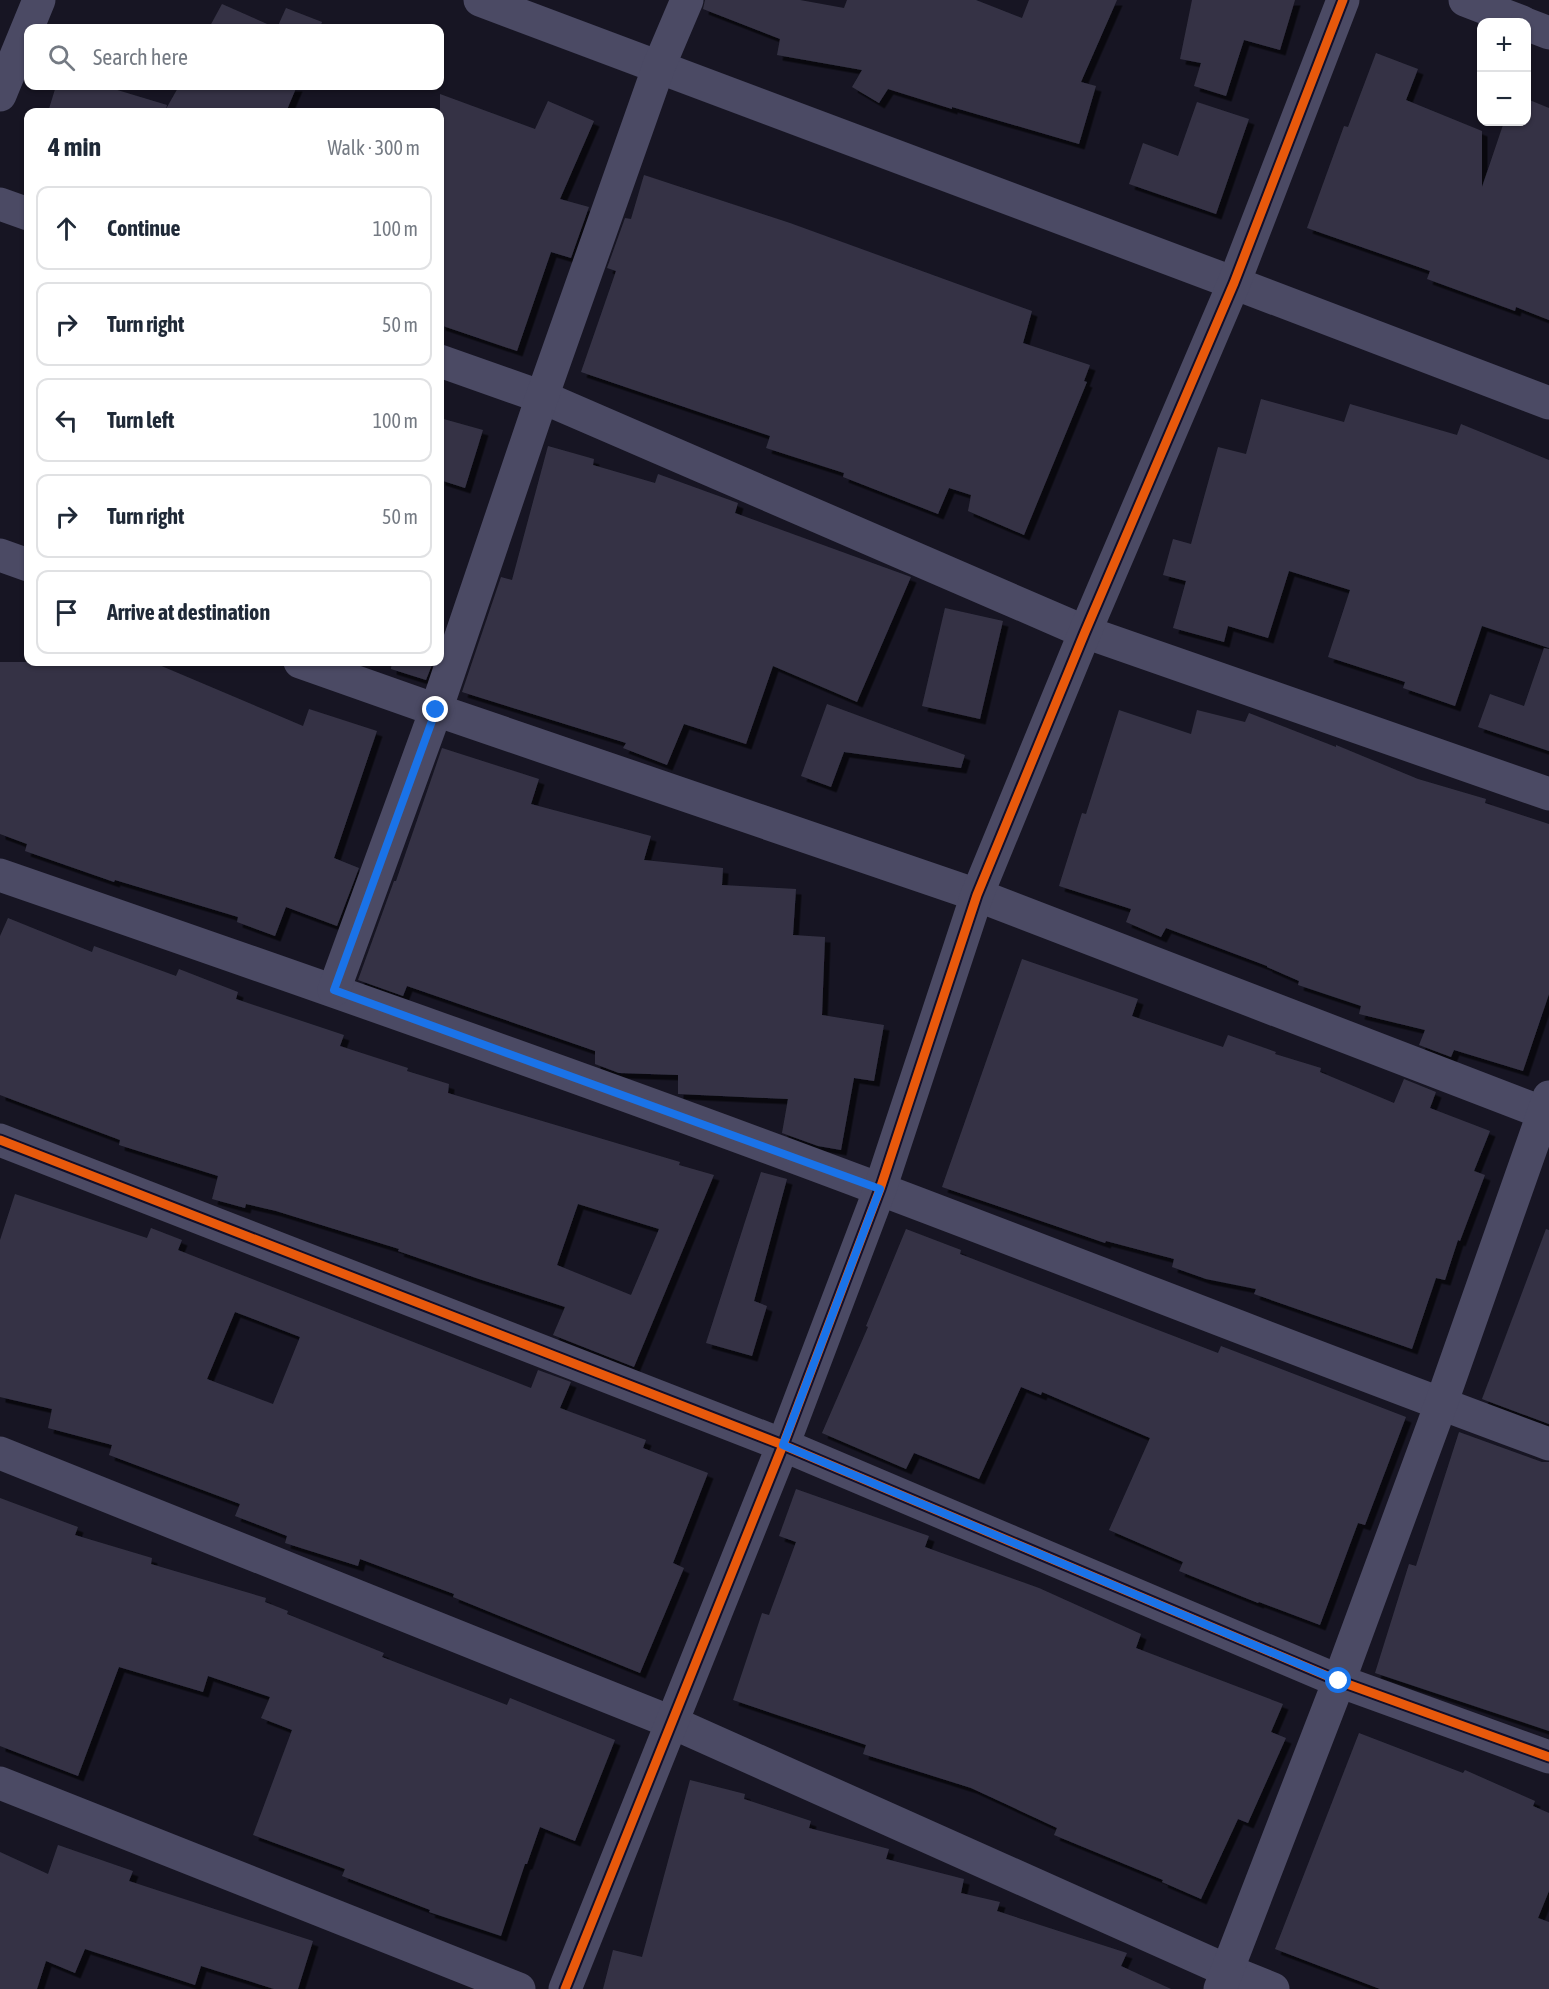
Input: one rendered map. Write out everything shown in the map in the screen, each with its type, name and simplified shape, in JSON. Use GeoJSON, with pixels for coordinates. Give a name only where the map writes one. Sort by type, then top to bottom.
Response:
{"type":"FeatureCollection","features":[{"type":"Feature","properties":{"kind":"street"},"geometry":{"type":"LineString","coordinates":[[29,24],[39,0]]}},
{"type":"Feature","properties":{"kind":"street"},"geometry":{"type":"LineString","coordinates":[[480,0],[1549,403]]}},
{"type":"Feature","properties":{"kind":"street"},"geometry":{"type":"LineString","coordinates":[[334,990],[436,710],[542,397],[660,66],[687,0]]}},
{"type":"Feature","properties":{"kind":"street"},"geometry":{"type":"LineString","coordinates":[[565,1989],[783,1445],[880,1189],[976,895],[1234,283],[1343,0]]}},
{"type":"Feature","properties":{"kind":"street"},"geometry":{"type":"LineString","coordinates":[[1465,0],[1512,18]]}},
{"type":"Feature","properties":{"kind":"street"},"geometry":{"type":"LineString","coordinates":[[1531,26],[1549,33]]}},
{"type":"Feature","properties":{"kind":"street"},"geometry":{"type":"LineString","coordinates":[[0,95],[24,37]]}},
{"type":"Feature","properties":{"kind":"street"},"geometry":{"type":"LineString","coordinates":[[0,204],[24,213]]}},
{"type":"Feature","properties":{"kind":"street"},"geometry":{"type":"LineString","coordinates":[[444,362],[542,397],[1085,632],[1549,794]]}},
{"type":"Feature","properties":{"kind":"street"},"geometry":{"type":"LineString","coordinates":[[0,555],[24,564]]}},
{"type":"Feature","properties":{"kind":"street"},"geometry":{"type":"LineString","coordinates":[[311,666],[976,895],[1547,1108],[1339,1681],[1223,1980]]}},
{"type":"Feature","properties":{"kind":"street"},"geometry":{"type":"LineString","coordinates":[[0,875],[334,990],[880,1189],[1549,1444]]}},
{"type":"Feature","properties":{"kind":"street"},"geometry":{"type":"LineString","coordinates":[[0,1140],[783,1445],[1339,1681],[1549,1757]]}},
{"type":"Feature","properties":{"kind":"street"},"geometry":{"type":"LineString","coordinates":[[0,1453],[671,1722],[1223,1980],[1274,1989]]}},
{"type":"Feature","properties":{"kind":"street"},"geometry":{"type":"LineString","coordinates":[[0,1783],[519,1989]]}},
{"type":"Feature","properties":{"kind":"building"},"geometry":{"type":"Polygon","coordinates":[[[705,0],[800,0],[844,8],[847,0],[976,0],[1022,18],[1029,0],[1117,0],[1081,82],[1096,86],[1079,144],[888,89],[879,103],[852,87],[862,70],[777,55],[780,39],[703,9],[705,0]]]}},
{"type":"Feature","properties":{"kind":"building"},"geometry":{"type":"Polygon","coordinates":[[[1192,0],[1295,0],[1280,50],[1244,40],[1226,96],[1194,86],[1201,63],[1180,59],[1192,0]]]}},
{"type":"Feature","properties":{"kind":"building"},"geometry":{"type":"Polygon","coordinates":[[[222,4],[267,24],[211,24],[222,4]]]}},
{"type":"Feature","properties":{"kind":"building"},"geometry":{"type":"Polygon","coordinates":[[[286,8],[322,22],[321,24],[279,24],[286,8]]]}},
{"type":"Feature","properties":{"kind":"building"},"geometry":{"type":"Polygon","coordinates":[[[1376,53],[1418,69],[1406,100],[1482,131],[1482,187],[1503,126],[1531,126],[1531,101],[1549,108],[1549,320],[1516,307],[1515,311],[1427,279],[1430,271],[1307,228],[1344,126],[1348,127],[1376,53]]]}},
{"type":"Feature","properties":{"kind":"building"},"geometry":{"type":"Polygon","coordinates":[[[55,90],[117,90],[167,105],[166,108],[49,108],[55,90]]]}},
{"type":"Feature","properties":{"kind":"building"},"geometry":{"type":"Polygon","coordinates":[[[177,90],[295,90],[288,108],[167,108],[177,90]]]}},
{"type":"Feature","properties":{"kind":"building"},"geometry":{"type":"Polygon","coordinates":[[[440,94],[535,129],[548,101],[594,121],[560,199],[589,207],[571,258],[551,252],[517,351],[444,326],[444,108],[440,108],[440,94]]]}},
{"type":"Feature","properties":{"kind":"building"},"geometry":{"type":"Polygon","coordinates":[[[1197,102],[1249,119],[1216,214],[1129,184],[1143,143],[1178,156],[1197,102]]]}},
{"type":"Feature","properties":{"kind":"building"},"geometry":{"type":"Polygon","coordinates":[[[644,175],[790,223],[1032,311],[1023,343],[1090,365],[1084,381],[1087,382],[1024,535],[968,511],[971,495],[949,488],[938,514],[843,477],[844,473],[766,448],[770,436],[581,372],[616,271],[607,268],[625,218],[631,219],[644,175]]]}},
{"type":"Feature","properties":{"kind":"building"},"geometry":{"type":"Polygon","coordinates":[[[1261,399],[1344,422],[1350,404],[1457,435],[1461,424],[1549,460],[1549,648],[1482,626],[1455,706],[1403,688],[1405,682],[1328,657],[1350,590],[1289,571],[1268,638],[1228,626],[1224,642],[1173,628],[1186,581],[1163,575],[1173,539],[1191,544],[1218,447],[1246,454],[1261,399]]]}},
{"type":"Feature","properties":{"kind":"building"},"geometry":{"type":"Polygon","coordinates":[[[444,419],[483,430],[465,488],[444,481],[444,419]]]}},
{"type":"Feature","properties":{"kind":"building"},"geometry":{"type":"Polygon","coordinates":[[[548,446],[594,459],[593,465],[655,483],[658,474],[738,503],[735,513],[911,577],[857,702],[773,666],[746,744],[684,724],[667,765],[623,748],[626,743],[462,692],[501,577],[512,580],[548,446]]]}},
{"type":"Feature","properties":{"kind":"building"},"geometry":{"type":"Polygon","coordinates":[[[945,608],[1003,621],[980,719],[922,706],[945,608]]]}},
{"type":"Feature","properties":{"kind":"building"},"geometry":{"type":"Polygon","coordinates":[[[1544,648],[1549,649],[1549,751],[1478,727],[1490,694],[1524,706],[1544,648]]]}},
{"type":"Feature","properties":{"kind":"building"},"geometry":{"type":"Polygon","coordinates":[[[0,662],[24,662],[24,666],[161,666],[303,726],[309,709],[377,731],[334,858],[359,868],[337,926],[286,907],[275,936],[237,922],[238,917],[115,880],[114,882],[25,851],[27,844],[0,834],[0,662]]]}},
{"type":"Feature","properties":{"kind":"building"},"geometry":{"type":"Polygon","coordinates":[[[391,666],[431,666],[426,680],[391,669],[391,666]]]}},
{"type":"Feature","properties":{"kind":"building"},"geometry":{"type":"Polygon","coordinates":[[[827,704],[965,755],[961,768],[844,752],[831,787],[801,776],[827,704]]]}},
{"type":"Feature","properties":{"kind":"building"},"geometry":{"type":"Polygon","coordinates":[[[1119,710],[1191,734],[1197,710],[1245,722],[1249,713],[1336,747],[1336,745],[1418,779],[1486,799],[1485,803],[1549,824],[1549,994],[1523,1071],[1454,1050],[1451,1057],[1419,1045],[1425,1030],[1359,1014],[1361,1006],[1298,985],[1299,981],[1267,966],[1166,928],[1161,937],[1126,922],[1131,909],[1059,886],[1082,813],[1086,814],[1119,710]]]}},
{"type":"Feature","properties":{"kind":"building"},"geometry":{"type":"Polygon","coordinates":[[[442,748],[539,779],[531,804],[651,836],[644,860],[723,868],[722,885],[796,889],[793,935],[825,937],[822,1015],[884,1025],[874,1081],[854,1078],[841,1150],[818,1146],[782,1133],[788,1099],[678,1094],[678,1075],[619,1073],[595,1064],[595,1051],[407,986],[403,996],[358,980],[394,881],[396,881],[442,748]]]}},
{"type":"Feature","properties":{"kind":"building"},"geometry":{"type":"Polygon","coordinates":[[[8,918],[92,952],[94,946],[176,976],[179,969],[238,992],[236,999],[344,1035],[340,1046],[449,1084],[448,1093],[680,1162],[679,1165],[714,1175],[634,1367],[553,1335],[565,1307],[398,1251],[399,1249],[276,1211],[246,1204],[245,1208],[212,1199],[218,1176],[119,1145],[120,1140],[0,1095],[0,936],[8,918]],[[578,1204],[557,1265],[631,1295],[659,1229],[578,1204]]]}},
{"type":"Feature","properties":{"kind":"building"},"geometry":{"type":"Polygon","coordinates":[[[1022,959],[1138,999],[1132,1016],[1223,1047],[1228,1035],[1276,1052],[1275,1054],[1321,1068],[1320,1072],[1394,1103],[1404,1079],[1436,1092],[1430,1108],[1490,1131],[1474,1171],[1485,1175],[1460,1241],[1458,1240],[1445,1280],[1436,1278],[1412,1349],[1254,1294],[1256,1289],[1206,1279],[1172,1267],[1174,1259],[1106,1241],[1105,1243],[942,1187],[1022,959]]]}},
{"type":"Feature","properties":{"kind":"building"},"geometry":{"type":"Polygon","coordinates":[[[761,1172],[787,1179],[754,1301],[767,1306],[752,1356],[706,1343],[761,1172]]]}},
{"type":"Feature","properties":{"kind":"building"},"geometry":{"type":"Polygon","coordinates":[[[15,1194],[147,1238],[151,1228],[182,1240],[178,1250],[531,1388],[538,1370],[571,1382],[560,1408],[646,1440],[643,1448],[708,1473],[673,1563],[684,1568],[640,1673],[453,1597],[454,1594],[360,1559],[358,1566],[285,1543],[287,1536],[235,1516],[240,1504],[109,1455],[112,1445],[48,1428],[52,1409],[0,1397],[0,1240],[15,1194]],[[235,1312],[207,1379],[273,1404],[300,1337],[235,1312]]]}},
{"type":"Feature","properties":{"kind":"building"},"geometry":{"type":"Polygon","coordinates":[[[906,1229],[961,1250],[960,1254],[1218,1353],[1221,1346],[1406,1417],[1365,1525],[1358,1523],[1320,1625],[1179,1571],[1183,1562],[1109,1530],[1150,1438],[1042,1392],[1041,1395],[1021,1387],[979,1479],[914,1453],[906,1469],[822,1433],[868,1327],[866,1326],[906,1229]]]}},
{"type":"Feature","properties":{"kind":"building"},"geometry":{"type":"Polygon","coordinates":[[[1546,1229],[1549,1230],[1549,1424],[1482,1399],[1546,1229]]]}},
{"type":"Feature","properties":{"kind":"building"},"geometry":{"type":"Polygon","coordinates":[[[1459,1432],[1542,1462],[1549,1462],[1549,1731],[1375,1673],[1409,1564],[1416,1566],[1459,1432]]]}},
{"type":"Feature","properties":{"kind":"building"},"geometry":{"type":"Polygon","coordinates":[[[796,1489],[929,1536],[925,1547],[1039,1588],[1141,1634],[1136,1648],[1283,1704],[1271,1732],[1286,1738],[1248,1823],[1238,1819],[1201,1899],[1162,1882],[1163,1880],[1054,1835],[1057,1828],[971,1788],[863,1754],[866,1745],[733,1700],[762,1613],[769,1615],[796,1542],[779,1536],[796,1489]]]}},
{"type":"Feature","properties":{"kind":"building"},"geometry":{"type":"Polygon","coordinates":[[[0,1498],[78,1527],[75,1535],[152,1558],[151,1564],[266,1598],[265,1602],[288,1611],[287,1614],[384,1653],[382,1657],[507,1705],[510,1698],[615,1740],[575,1841],[540,1827],[501,1936],[429,1912],[430,1910],[342,1876],[345,1869],[253,1835],[292,1730],[261,1718],[270,1697],[208,1676],[203,1692],[119,1667],[78,1776],[0,1746],[0,1498]]]}},
{"type":"Feature","properties":{"kind":"building"},"geometry":{"type":"Polygon","coordinates":[[[1359,1733],[1463,1773],[1465,1770],[1535,1801],[1533,1806],[1549,1813],[1549,1891],[1538,1918],[1549,1922],[1549,1989],[1380,1989],[1275,1949],[1359,1733]]]}},
{"type":"Feature","properties":{"kind":"building"},"geometry":{"type":"Polygon","coordinates":[[[690,1780],[745,1794],[744,1799],[811,1821],[809,1828],[889,1849],[886,1859],[964,1879],[961,1893],[1000,1902],[997,1911],[1127,1953],[1121,1966],[1171,1989],[603,1989],[613,1950],[642,1957],[690,1780]]]}},
{"type":"Feature","properties":{"kind":"building"},"geometry":{"type":"Polygon","coordinates":[[[58,1845],[133,1871],[129,1881],[313,1941],[298,1989],[274,1989],[201,1966],[195,1985],[85,1949],[75,1973],[46,1961],[37,1989],[0,1989],[0,1852],[48,1874],[58,1845]]]}},
{"type":"Feature","properties":{"kind":"cycle path"},"geometry":{"type":"LineString","coordinates":[[565,1989],[783,1445],[880,1189],[977,895],[1085,632],[1234,283],[1343,0]]}},
{"type":"Feature","properties":{"kind":"cycle path"},"geometry":{"type":"LineString","coordinates":[[0,1140],[783,1445],[1339,1681],[1549,1757]]}},
{"type":"Feature","properties":{"kind":"route"},"geometry":{"type":"LineString","coordinates":[[436,710],[334,990],[880,1189],[783,1445],[1339,1681]]}}]}
